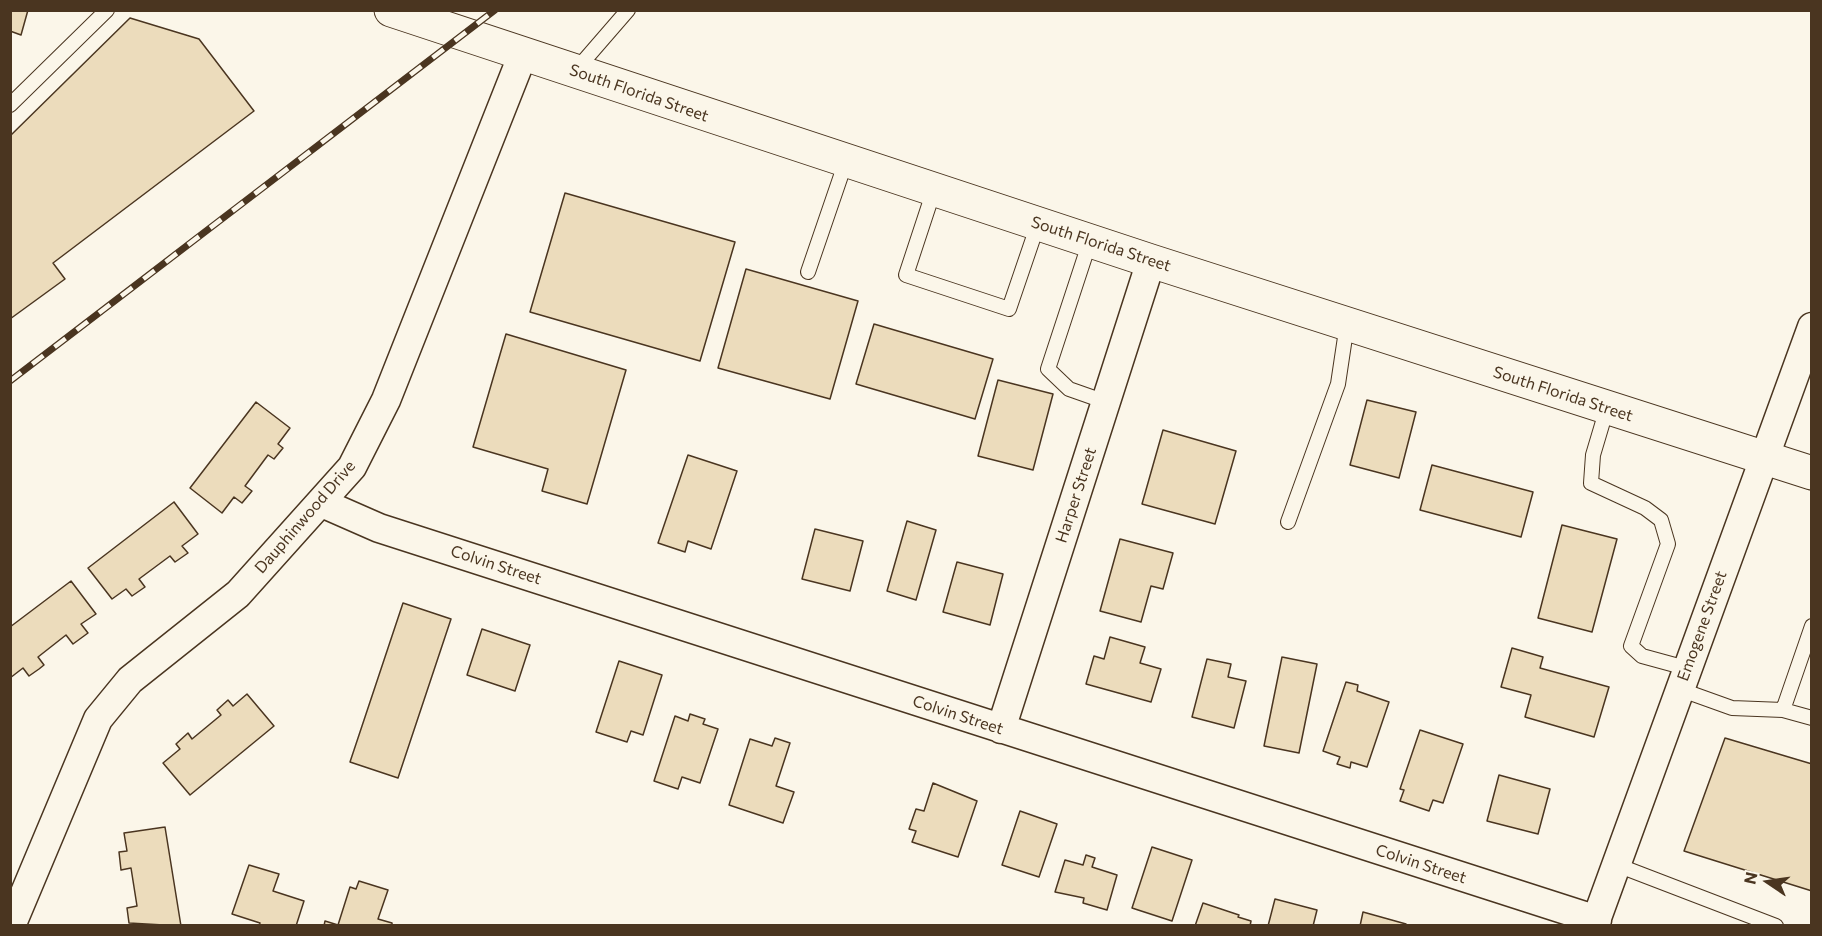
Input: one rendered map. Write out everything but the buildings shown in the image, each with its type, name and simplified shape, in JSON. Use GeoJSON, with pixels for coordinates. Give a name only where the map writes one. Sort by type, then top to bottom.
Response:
{"type":"FeatureCollection","features":[{"type":"Feature","properties":{"kind":"street","name":"South Florida Street"},"geometry":{"type":"LineString","coordinates":[[391,10],[1150,261],[1812,473]]}},
{"type":"Feature","properties":{"kind":"street","name":"Dauphinwood Drive"},"geometry":{"type":"LineString","coordinates":[[11,926],[98,719],[130,680],[238,594],[352,467],[386,400],[523,54]]}},
{"type":"Feature","properties":{"kind":"street","name":"Harper Street"},"geometry":{"type":"LineString","coordinates":[[1001,729],[1150,261]]}},
{"type":"Feature","properties":{"kind":"street","name":"Emogene Street"},"geometry":{"type":"LineString","coordinates":[[1596,923],[1682,679],[1812,327]]}},
{"type":"Feature","properties":{"kind":"street","name":"Colvin Street"},"geometry":{"type":"LineString","coordinates":[[322,503],[379,528],[1596,923]]}},
{"type":"Feature","properties":{"kind":"lane"},"geometry":{"type":"LineString","coordinates":[[10,105],[107,10]]}},
{"type":"Feature","properties":{"kind":"lane"},"geometry":{"type":"LineString","coordinates":[[575,72],[628,10]]}},
{"type":"Feature","properties":{"kind":"lane"},"geometry":{"type":"LineString","coordinates":[[808,272],[846,161]]}},
{"type":"Feature","properties":{"kind":"lane"},"geometry":{"type":"LineString","coordinates":[[934,190],[906,275],[1009,309],[1038,224]]}},
{"type":"Feature","properties":{"kind":"lane"},"geometry":{"type":"LineString","coordinates":[[1090,241],[1048,369],[1069,389],[1106,402]]}},
{"type":"Feature","properties":{"kind":"lane"},"geometry":{"type":"LineString","coordinates":[[1288,522],[1338,384],[1347,324]]}},
{"type":"Feature","properties":{"kind":"lane"},"geometry":{"type":"LineString","coordinates":[[1607,408],[1593,455],[1591,483],[1645,508],[1661,520],[1668,544],[1631,646],[1642,656],[1732,708],[1784,710],[1812,718]]}},
{"type":"Feature","properties":{"kind":"lane"},"geometry":{"type":"LineString","coordinates":[[1784,710],[1812,626]]}},
{"type":"Feature","properties":{"kind":"lane"},"geometry":{"type":"LineString","coordinates":[[1617,865],[1776,926]]}},
{"type":"Feature","properties":{"kind":"railway"},"geometry":{"type":"LineString","coordinates":[[10,381],[495,10]]}}]}
